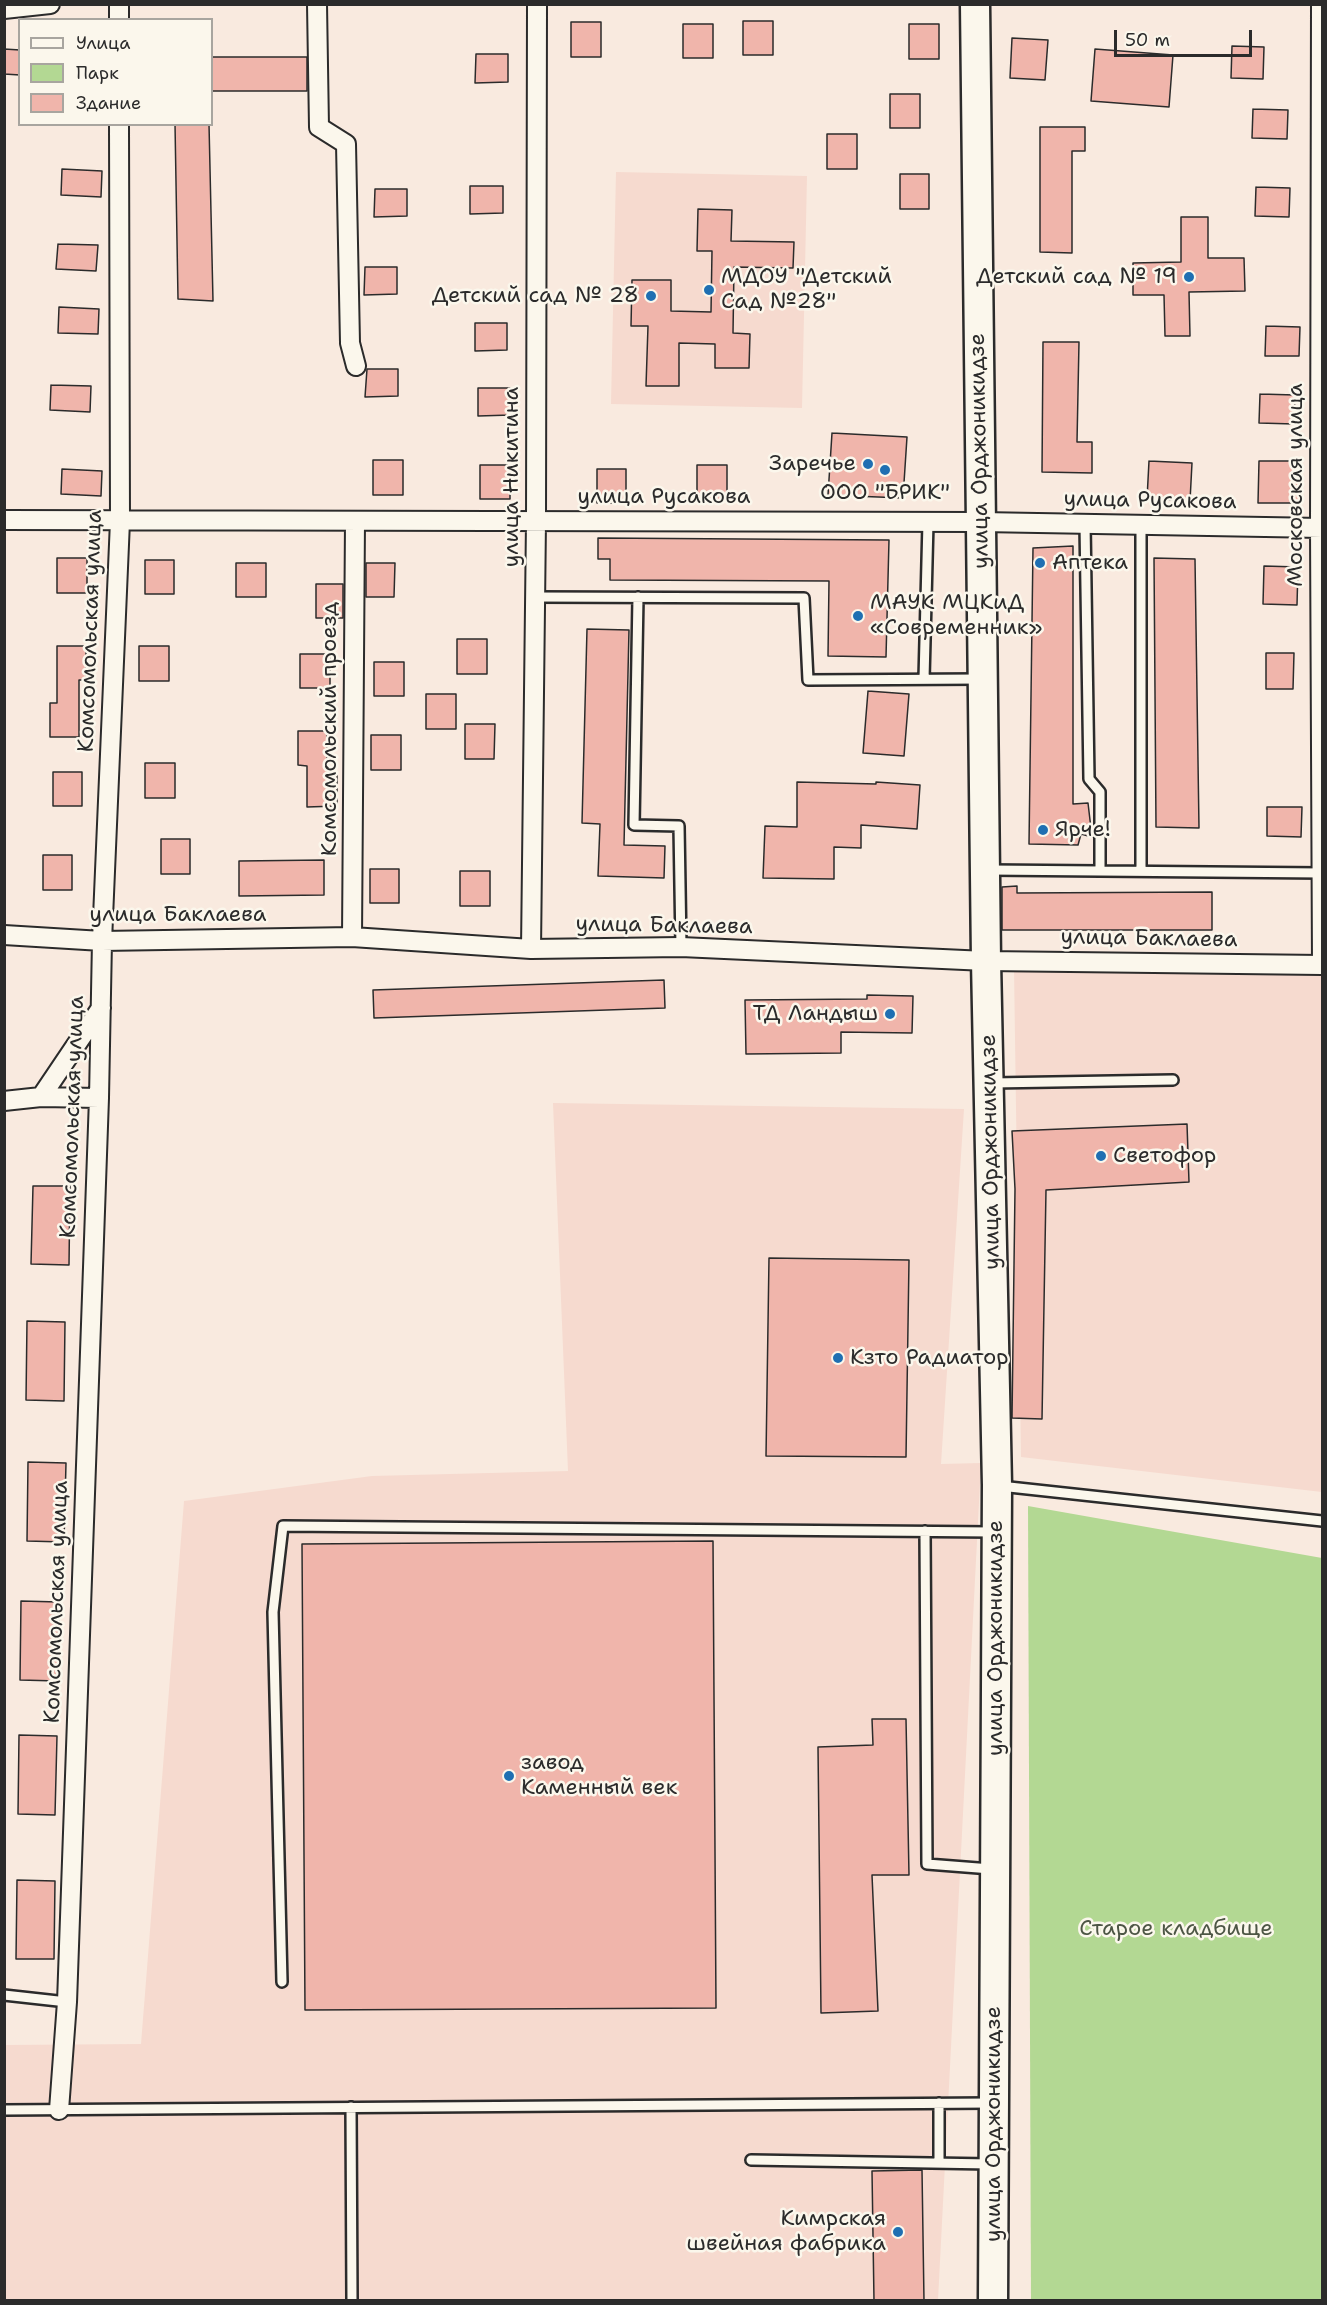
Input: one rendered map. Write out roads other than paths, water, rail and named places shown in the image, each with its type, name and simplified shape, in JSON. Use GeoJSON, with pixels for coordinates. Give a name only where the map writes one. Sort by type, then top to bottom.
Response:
{"type":"FeatureCollection","features":[{"type":"Feature","properties":{"kind":"main road","name":"улица Орджоникидзе"},"geometry":{"type":"LineString","coordinates":[[975,4],[986,961],[997,1485],[993,2301]]}},
{"type":"Feature","properties":{"kind":"street"},"geometry":{"type":"LineString","coordinates":[[4,9],[50,4]]}},
{"type":"Feature","properties":{"kind":"street"},"geometry":{"type":"LineString","coordinates":[[317,4],[319,127],[346,144],[350,343],[356,366]]}},
{"type":"Feature","properties":{"kind":"street","name":"улица Никитина"},"geometry":{"type":"LineString","coordinates":[[531,949],[536,521],[537,4]]}},
{"type":"Feature","properties":{"kind":"street","name":"Московская улица"},"geometry":{"type":"LineString","coordinates":[[1321,4],[1322,965]]}},
{"type":"Feature","properties":{"kind":"street","name":"Комсомольская улица"},"geometry":{"type":"LineString","coordinates":[[58,2110],[67,2002],[99,1098],[102,941],[120,521],[119,126]]}},
{"type":"Feature","properties":{"kind":"street","name":"улица Русакова"},"geometry":{"type":"LineString","coordinates":[[4,520],[981,522],[1321,528]]}},
{"type":"Feature","properties":{"kind":"street","name":"Комсомольский проезд"},"geometry":{"type":"LineString","coordinates":[[352,937],[355,521]]}},
{"type":"Feature","properties":{"kind":"street","name":"улица Баклаева"},"geometry":{"type":"LineString","coordinates":[[4,935],[102,941],[352,937],[531,949],[681,947],[986,961],[1322,965]]}},
{"type":"Feature","properties":{"kind":"street"},"geometry":{"type":"LineString","coordinates":[[41,1097],[101,1008]]}},
{"type":"Feature","properties":{"kind":"street"},"geometry":{"type":"LineString","coordinates":[[4,1101],[41,1097],[99,1098]]}},
{"type":"Feature","properties":{"kind":"lane"},"geometry":{"type":"LineString","coordinates":[[924,679],[928,522]]}},
{"type":"Feature","properties":{"kind":"lane"},"geometry":{"type":"LineString","coordinates":[[1085,524],[1089,779],[1100,792],[1100,871]]}},
{"type":"Feature","properties":{"kind":"lane"},"geometry":{"type":"LineString","coordinates":[[1141,525],[1141,871]]}},
{"type":"Feature","properties":{"kind":"lane"},"geometry":{"type":"LineString","coordinates":[[535,597],[804,598],[808,680],[983,679]]}},
{"type":"Feature","properties":{"kind":"lane"},"geometry":{"type":"LineString","coordinates":[[638,597],[634,825],[679,826],[681,947]]}},
{"type":"Feature","properties":{"kind":"lane"},"geometry":{"type":"LineString","coordinates":[[986,870],[1322,873]]}},
{"type":"Feature","properties":{"kind":"lane"},"geometry":{"type":"LineString","coordinates":[[990,1083],[1173,1080]]}},
{"type":"Feature","properties":{"kind":"lane"},"geometry":{"type":"LineString","coordinates":[[997,1485],[1323,1521]]}},
{"type":"Feature","properties":{"kind":"lane"},"geometry":{"type":"LineString","coordinates":[[282,1982],[273,1611],[283,1526],[996,1532]]}},
{"type":"Feature","properties":{"kind":"lane"},"geometry":{"type":"LineString","coordinates":[[925,1532],[927,1864],[995,1869]]}},
{"type":"Feature","properties":{"kind":"lane"},"geometry":{"type":"LineString","coordinates":[[4,1995],[67,2002]]}},
{"type":"Feature","properties":{"kind":"lane"},"geometry":{"type":"LineString","coordinates":[[939,2103],[939,2163]]}},
{"type":"Feature","properties":{"kind":"lane"},"geometry":{"type":"LineString","coordinates":[[4,2110],[994,2103]]}},
{"type":"Feature","properties":{"kind":"lane"},"geometry":{"type":"LineString","coordinates":[[351,2108],[352,2301]]}},
{"type":"Feature","properties":{"kind":"lane"},"geometry":{"type":"LineString","coordinates":[[751,2160],[994,2164]]}},
{"type":"Feature","properties":{"kind":"place","name":"Детский сад № 19"},"geometry":{"type":"Point","coordinates":[1189,277]}},
{"type":"Feature","properties":{"kind":"place","name":"МДОУ \"Детский Сад №28\""},"geometry":{"type":"Point","coordinates":[709,290]}},
{"type":"Feature","properties":{"kind":"place","name":"Детский сад № 28"},"geometry":{"type":"Point","coordinates":[651,296]}},
{"type":"Feature","properties":{"kind":"place","name":"Заречье"},"geometry":{"type":"Point","coordinates":[868,464]}},
{"type":"Feature","properties":{"kind":"place","name":"ООО \"БРИК\""},"geometry":{"type":"Point","coordinates":[885,470]}},
{"type":"Feature","properties":{"kind":"place","name":"Аптека"},"geometry":{"type":"Point","coordinates":[1040,563]}},
{"type":"Feature","properties":{"kind":"place","name":"МАУК МЦКиД «Современник»"},"geometry":{"type":"Point","coordinates":[858,616]}},
{"type":"Feature","properties":{"kind":"place","name":"Ярче!"},"geometry":{"type":"Point","coordinates":[1043,830]}},
{"type":"Feature","properties":{"kind":"place","name":"ТД Ландыш"},"geometry":{"type":"Point","coordinates":[890,1014]}},
{"type":"Feature","properties":{"kind":"place","name":"Светофор"},"geometry":{"type":"Point","coordinates":[1101,1156]}},
{"type":"Feature","properties":{"kind":"place","name":"Кзто Радиатор"},"geometry":{"type":"Point","coordinates":[838,1358]}},
{"type":"Feature","properties":{"kind":"place","name":"завод Каменный век"},"geometry":{"type":"Point","coordinates":[509,1776]}},
{"type":"Feature","properties":{"kind":"place","name":"Кимрская швейная фабрика"},"geometry":{"type":"Point","coordinates":[898,2232]}},
{"type":"Feature","properties":{"kind":"park label","name":"Старое кладбище"},"geometry":{"type":"Point","coordinates":[1176,1929]}}]}
